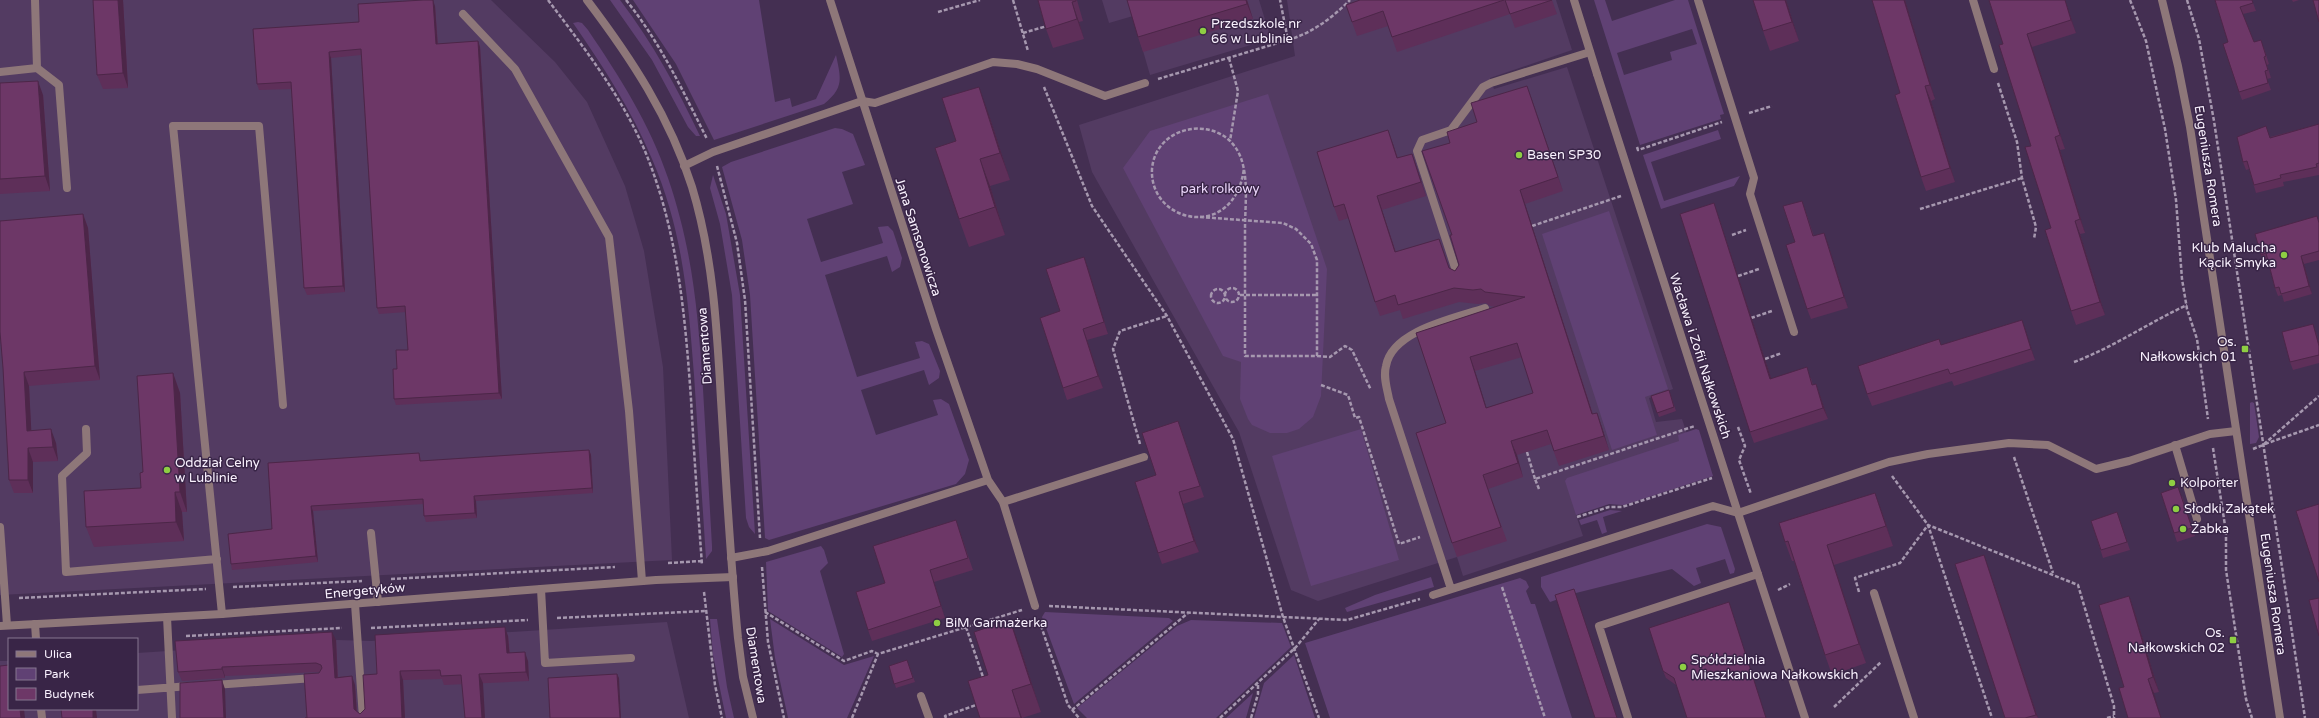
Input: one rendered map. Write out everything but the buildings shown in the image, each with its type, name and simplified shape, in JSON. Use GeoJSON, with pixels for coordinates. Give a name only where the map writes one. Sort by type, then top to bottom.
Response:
{"type":"FeatureCollection","features":[{"type":"Feature","properties":{"kind":"street"},"geometry":{"type":"LineString","coordinates":[[34,0],[37,68]]}},
{"type":"Feature","properties":{"kind":"street","name":"Diamentowa"},"geometry":{"type":"LineString","coordinates":[[588,0],[637,68],[658,105],[684,166],[698,210],[714,295],[732,577],[743,677],[753,718]]}},
{"type":"Feature","properties":{"kind":"street","name":"Jana Samsonowicza"},"geometry":{"type":"LineString","coordinates":[[830,0],[988,480],[1003,502],[1035,606]]}},
{"type":"Feature","properties":{"kind":"street","name":"Wacława i Zofii Nałkowskich"},"geometry":{"type":"LineString","coordinates":[[1574,0],[1708,422],[1726,473],[1805,718]]}},
{"type":"Feature","properties":{"kind":"street"},"geometry":{"type":"LineString","coordinates":[[1698,0],[1754,178],[1750,194],[1794,332]]}},
{"type":"Feature","properties":{"kind":"street"},"geometry":{"type":"LineString","coordinates":[[1973,0],[1994,69]]}},
{"type":"Feature","properties":{"kind":"street","name":"Eugeniusza Romera"},"geometry":{"type":"LineString","coordinates":[[2162,0],[2178,66],[2190,126],[2280,718]]}},
{"type":"Feature","properties":{"kind":"street"},"geometry":{"type":"LineString","coordinates":[[463,14],[515,69],[609,237],[629,411],[642,581]]}},
{"type":"Feature","properties":{"kind":"street"},"geometry":{"type":"LineString","coordinates":[[1459,280],[1417,151],[1422,140],[1451,130],[1483,87],[1590,52]]}},
{"type":"Feature","properties":{"kind":"street"},"geometry":{"type":"LineString","coordinates":[[684,166],[713,152],[862,101],[875,103],[993,62],[1017,64],[1036,69],[1105,96],[1145,83]]}},
{"type":"Feature","properties":{"kind":"street"},"geometry":{"type":"LineString","coordinates":[[0,72],[37,68],[59,85],[67,188]]}},
{"type":"Feature","properties":{"kind":"street"},"geometry":{"type":"LineString","coordinates":[[222,614],[173,126],[260,126],[283,406]]}},
{"type":"Feature","properties":{"kind":"street"},"geometry":{"type":"LineString","coordinates":[[1451,589],[1389,399],[1385,379],[1386,365],[1390,354],[1413,333],[1485,308]]}},
{"type":"Feature","properties":{"kind":"street"},"geometry":{"type":"LineString","coordinates":[[86,429],[87,453],[62,476],[66,572],[217,559]]}},
{"type":"Feature","properties":{"kind":"street"},"geometry":{"type":"LineString","coordinates":[[1434,595],[1713,506],[1738,512],[1889,462],[1928,454],[2008,443],[2048,445],[2096,469],[2129,461],[2210,434],[2236,431]]}},
{"type":"Feature","properties":{"kind":"street"},"geometry":{"type":"LineString","coordinates":[[2175,445],[2197,519]]}},
{"type":"Feature","properties":{"kind":"street"},"geometry":{"type":"LineString","coordinates":[[1003,502],[1144,457]]}},
{"type":"Feature","properties":{"kind":"street"},"geometry":{"type":"LineString","coordinates":[[731,558],[768,551],[988,480]]}},
{"type":"Feature","properties":{"kind":"street"},"geometry":{"type":"LineString","coordinates":[[0,527],[4,626]]}},
{"type":"Feature","properties":{"kind":"street"},"geometry":{"type":"LineString","coordinates":[[371,533],[378,602]]}},
{"type":"Feature","properties":{"kind":"street"},"geometry":{"type":"LineString","coordinates":[[1628,718],[1599,626],[1758,574]]}},
{"type":"Feature","properties":{"kind":"street","name":"Energetyków"},"geometry":{"type":"LineString","coordinates":[[4,626],[222,614],[642,581],[732,577]]}},
{"type":"Feature","properties":{"kind":"street"},"geometry":{"type":"LineString","coordinates":[[541,589],[544,664],[631,658]]}},
{"type":"Feature","properties":{"kind":"street"},"geometry":{"type":"LineString","coordinates":[[1874,593],[1914,718]]}},
{"type":"Feature","properties":{"kind":"street"},"geometry":{"type":"LineString","coordinates":[[355,604],[357,628],[356,640],[363,718]]}},
{"type":"Feature","properties":{"kind":"street"},"geometry":{"type":"LineString","coordinates":[[168,617],[172,718]]}},
{"type":"Feature","properties":{"kind":"street"},"geometry":{"type":"LineString","coordinates":[[35,624],[36,638]]}},
{"type":"Feature","properties":{"kind":"street"},"geometry":{"type":"LineString","coordinates":[[138,690],[320,677]]}},
{"type":"Feature","properties":{"kind":"street"},"geometry":{"type":"LineString","coordinates":[[921,696],[929,718]]}},
{"type":"Feature","properties":{"kind":"path"},"geometry":{"type":"LineString","coordinates":[[548,0],[594,62],[624,109],[646,156],[666,213],[675,247],[685,323],[706,611],[715,685],[722,718]]}},
{"type":"Feature","properties":{"kind":"path"},"geometry":{"type":"LineString","coordinates":[[938,12],[980,0]]}},
{"type":"Feature","properties":{"kind":"path"},"geometry":{"type":"LineString","coordinates":[[1013,0],[1031,60],[1092,206],[1166,316],[1233,439],[1283,617],[1296,647],[1319,718]]}},
{"type":"Feature","properties":{"kind":"path"},"geometry":{"type":"LineString","coordinates":[[1280,0],[1288,40]]}},
{"type":"Feature","properties":{"kind":"path"},"geometry":{"type":"LineString","coordinates":[[1145,83],[1302,36],[1323,23],[1350,0]]}},
{"type":"Feature","properties":{"kind":"path"},"geometry":{"type":"LineString","coordinates":[[2130,0],[2146,41],[2162,114],[2176,200],[2177,236],[2187,305],[2197,339],[2210,434],[2226,532],[2226,570],[2246,699],[2252,718]]}},
{"type":"Feature","properties":{"kind":"path"},"geometry":{"type":"LineString","coordinates":[[2187,0],[2199,39],[2214,121],[2305,718]]}},
{"type":"Feature","properties":{"kind":"path"},"geometry":{"type":"LineString","coordinates":[[1023,33],[1047,26]]}},
{"type":"Feature","properties":{"kind":"path"},"geometry":{"type":"LineString","coordinates":[[1229,58],[1238,91],[1230,142]]}},
{"type":"Feature","properties":{"kind":"path"},"geometry":{"type":"LineString","coordinates":[[1994,69],[2017,142],[2022,178],[2036,227],[2034,239]]}},
{"type":"Feature","properties":{"kind":"path"},"geometry":{"type":"LineString","coordinates":[[1636,143],[1638,150],[1772,106]]}},
{"type":"Feature","properties":{"kind":"path"},"geometry":{"type":"LineString","coordinates":[[1244,168],[1238,153],[1230,142],[1220,133],[1210,129],[1190,129],[1171,138],[1155,157],[1152,171],[1153,181],[1162,199],[1175,211],[1200,217],[1245,220],[1283,223],[1290,225],[1311,244],[1316,256],[1316,356],[1246,356],[1245,220],[1244,168]]}},
{"type":"Feature","properties":{"kind":"path"},"geometry":{"type":"LineString","coordinates":[[1200,217],[1217,214],[1230,204],[1241,185],[1244,168]]}},
{"type":"Feature","properties":{"kind":"path"},"geometry":{"type":"LineString","coordinates":[[1920,209],[2022,178]]}},
{"type":"Feature","properties":{"kind":"path"},"geometry":{"type":"LineString","coordinates":[[1532,226],[1611,200]]}},
{"type":"Feature","properties":{"kind":"path"},"geometry":{"type":"LineString","coordinates":[[1732,235],[1748,229]]}},
{"type":"Feature","properties":{"kind":"path"},"geometry":{"type":"LineString","coordinates":[[1738,276],[1761,268]]}},
{"type":"Feature","properties":{"kind":"path"},"geometry":{"type":"LineString","coordinates":[[1240,295],[1234,288],[1228,289],[1225,295],[1222,302],[1217,303],[1210,296],[1215,289],[1222,289],[1225,295],[1228,301],[1234,302],[1240,295],[1317,295]]}},
{"type":"Feature","properties":{"kind":"path"},"geometry":{"type":"LineString","coordinates":[[2074,362],[2102,351],[2164,316],[2187,305]]}},
{"type":"Feature","properties":{"kind":"path"},"geometry":{"type":"LineString","coordinates":[[1751,318],[1774,310]]}},
{"type":"Feature","properties":{"kind":"path"},"geometry":{"type":"LineString","coordinates":[[1144,457],[1113,349],[1120,331],[1166,316]]}},
{"type":"Feature","properties":{"kind":"path"},"geometry":{"type":"LineString","coordinates":[[1765,359],[1782,353]]}},
{"type":"Feature","properties":{"kind":"path"},"geometry":{"type":"LineString","coordinates":[[1321,386],[1348,395],[1355,418],[1360,417],[1399,544],[1418,537]]}},
{"type":"Feature","properties":{"kind":"path"},"geometry":{"type":"LineString","coordinates":[[2263,445],[2319,396]]}},
{"type":"Feature","properties":{"kind":"path"},"geometry":{"type":"LineString","coordinates":[[1535,479],[1708,422]]}},
{"type":"Feature","properties":{"kind":"path"},"geometry":{"type":"LineString","coordinates":[[2240,454],[2319,425]]}},
{"type":"Feature","properties":{"kind":"path"},"geometry":{"type":"LineString","coordinates":[[1738,427],[1745,446],[1739,460],[1752,496],[1759,494]]}},
{"type":"Feature","properties":{"kind":"path"},"geometry":{"type":"LineString","coordinates":[[2012,451],[2053,573]]}},
{"type":"Feature","properties":{"kind":"path"},"geometry":{"type":"LineString","coordinates":[[1527,452],[1539,489]]}},
{"type":"Feature","properties":{"kind":"path"},"geometry":{"type":"LineString","coordinates":[[1889,462],[1890,474],[1928,525],[1992,718]]}},
{"type":"Feature","properties":{"kind":"path"},"geometry":{"type":"LineString","coordinates":[[1577,517],[1609,507],[1622,507],[1726,473]]}},
{"type":"Feature","properties":{"kind":"path"},"geometry":{"type":"LineString","coordinates":[[2219,483],[2234,480]]}},
{"type":"Feature","properties":{"kind":"path"},"geometry":{"type":"LineString","coordinates":[[1928,525],[2053,573],[2078,585],[2114,706],[2114,717],[2107,718]]}},
{"type":"Feature","properties":{"kind":"path"},"geometry":{"type":"LineString","coordinates":[[1862,600],[1855,578],[1900,563],[1928,525]]}},
{"type":"Feature","properties":{"kind":"path"},"geometry":{"type":"LineString","coordinates":[[4,599],[702,561]]}},
{"type":"Feature","properties":{"kind":"path"},"geometry":{"type":"LineString","coordinates":[[1500,583],[1545,718]]}},
{"type":"Feature","properties":{"kind":"path"},"geometry":{"type":"LineString","coordinates":[[1775,591],[1790,584]]}},
{"type":"Feature","properties":{"kind":"path"},"geometry":{"type":"LineString","coordinates":[[765,612],[844,661],[872,652],[878,654],[1035,606],[1347,620],[1434,595]]}},
{"type":"Feature","properties":{"kind":"path"},"geometry":{"type":"LineString","coordinates":[[1035,606],[1068,705],[1079,718]]}},
{"type":"Feature","properties":{"kind":"path"},"geometry":{"type":"LineString","coordinates":[[186,636],[706,611]]}},
{"type":"Feature","properties":{"kind":"path"},"geometry":{"type":"LineString","coordinates":[[1072,710],[1188,613]]}},
{"type":"Feature","properties":{"kind":"path"},"geometry":{"type":"LineString","coordinates":[[1220,718],[1296,647],[1319,619]]}},
{"type":"Feature","properties":{"kind":"path"},"geometry":{"type":"LineString","coordinates":[[966,627],[985,685]]}},
{"type":"Feature","properties":{"kind":"path"},"geometry":{"type":"LineString","coordinates":[[852,718],[878,654]]}},
{"type":"Feature","properties":{"kind":"path"},"geometry":{"type":"LineString","coordinates":[[1834,707],[1881,663],[1879,656]]}},
{"type":"Feature","properties":{"kind":"path"},"geometry":{"type":"LineString","coordinates":[[1251,718],[1258,694],[1258,683]]}},
{"type":"Feature","properties":{"kind":"path"},"geometry":{"type":"LineString","coordinates":[[946,718],[946,716],[984,702]]}},
{"type":"Feature","properties":{"kind":"shaded area"},"geometry":{"type":"Polygon","coordinates":[[[0,0],[491,0],[555,62],[587,102],[625,186],[644,251],[663,367],[672,560],[0,595],[0,0]]]}},
{"type":"Feature","properties":{"kind":"shaded area","name":"Przedszkole nr 66 w Lublinie"},"geometry":{"type":"Polygon","coordinates":[[[1102,0],[1259,0],[1271,39],[1150,75],[1133,16],[1109,23],[1102,0]]]}},
{"type":"Feature","properties":{"kind":"shaded area"},"geometry":{"type":"Polygon","coordinates":[[[1287,0],[1556,0],[1572,50],[1490,78],[1494,89],[1567,67],[1673,389],[1649,398],[1656,422],[1682,419],[1702,479],[1624,505],[1609,504],[1576,515],[1583,536],[1463,576],[1457,557],[1318,601],[1291,590],[1239,432],[1092,172],[1079,125],[1295,56],[1287,0]]]}},
{"type":"Feature","properties":{"kind":"shaded area"},"geometry":{"type":"Polygon","coordinates":[[[667,622],[689,718],[0,718],[0,661],[8,661],[8,710],[138,710],[138,653],[337,640],[371,641],[667,622]]]}},
{"type":"Feature","properties":{"kind":"green space"},"geometry":{"type":"Polygon","coordinates":[[[610,0],[620,0],[654,49],[700,136],[696,136],[688,127],[652,60],[610,0]]]}},
{"type":"Feature","properties":{"kind":"green space"},"geometry":{"type":"Polygon","coordinates":[[[633,0],[759,0],[775,102],[790,98],[792,107],[816,99],[836,55],[840,77],[838,88],[824,104],[714,140],[676,64],[633,0]]]}},
{"type":"Feature","properties":{"kind":"green space"},"geometry":{"type":"Polygon","coordinates":[[[1594,0],[1605,0],[1612,21],[1675,0],[1688,0],[1724,114],[1720,115],[1721,119],[1640,145],[1594,0]],[[1692,29],[1617,53],[1624,75],[1672,60],[1670,52],[1697,44],[1692,29]]]}},
{"type":"Feature","properties":{"kind":"green space"},"geometry":{"type":"Polygon","coordinates":[[[573,23],[582,23],[600,47],[643,120],[661,158],[683,231],[693,282],[701,361],[712,546],[712,551],[706,559],[692,347],[682,265],[671,212],[644,141],[616,89],[573,23]]]}},
{"type":"Feature","properties":{"kind":"green space","name":"park rolkowy"},"geometry":{"type":"Polygon","coordinates":[[[1268,94],[1327,269],[1321,396],[1313,417],[1299,429],[1287,433],[1270,433],[1252,425],[1248,419],[1240,399],[1241,362],[1223,356],[1123,168],[1150,131],[1268,94]]]}},
{"type":"Feature","properties":{"kind":"green space"},"geometry":{"type":"Polygon","coordinates":[[[835,128],[842,129],[853,134],[865,165],[842,172],[853,204],[807,219],[821,262],[883,243],[878,227],[888,226],[893,231],[902,258],[900,267],[892,272],[887,256],[825,275],[857,377],[920,358],[915,342],[922,341],[929,344],[940,371],[939,378],[929,385],[924,370],[861,390],[876,435],[938,415],[933,400],[941,399],[949,404],[969,460],[965,474],[956,484],[769,540],[765,538],[750,295],[742,240],[722,167],[731,162],[835,128]]]}},
{"type":"Feature","properties":{"kind":"green space"},"geometry":{"type":"Polygon","coordinates":[[[1718,130],[1721,139],[1651,162],[1664,201],[1740,176],[1734,186],[1661,209],[1643,155],[1718,130]]]}},
{"type":"Feature","properties":{"kind":"green space"},"geometry":{"type":"Polygon","coordinates":[[[713,175],[726,214],[740,295],[755,534],[749,527],[746,518],[732,295],[720,224],[710,188],[713,175]]]}},
{"type":"Feature","properties":{"kind":"green space"},"geometry":{"type":"Polygon","coordinates":[[[1609,211],[1668,389],[1645,397],[1657,435],[1612,450],[1542,234],[1609,211]]]}},
{"type":"Feature","properties":{"kind":"green space"},"geometry":{"type":"Polygon","coordinates":[[[2250,403],[2254,403],[2259,437],[2256,443],[2250,444],[2250,403]]]}},
{"type":"Feature","properties":{"kind":"green space"},"geometry":{"type":"Polygon","coordinates":[[[1361,429],[1399,560],[1311,586],[1272,456],[1361,429]]]}},
{"type":"Feature","properties":{"kind":"green space"},"geometry":{"type":"Polygon","coordinates":[[[1696,429],[1699,430],[1713,476],[1624,505],[1609,504],[1576,515],[1565,481],[1567,478],[1679,441],[1678,435],[1696,429]]]}},
{"type":"Feature","properties":{"kind":"green space"},"geometry":{"type":"Polygon","coordinates":[[[1610,510],[1622,511],[1603,517],[1607,532],[1602,534],[1597,520],[1581,525],[1579,520],[1610,510]]]}},
{"type":"Feature","properties":{"kind":"green space"},"geometry":{"type":"Polygon","coordinates":[[[1707,524],[1721,527],[1735,569],[1734,573],[1730,574],[1725,559],[1696,568],[1701,583],[1694,586],[1672,569],[1576,593],[1550,602],[1541,587],[1541,577],[1707,524]]]}},
{"type":"Feature","properties":{"kind":"green space"},"geometry":{"type":"Polygon","coordinates":[[[821,546],[824,550],[828,563],[820,571],[844,654],[842,657],[768,611],[766,562],[821,546]]]}},
{"type":"Feature","properties":{"kind":"green space"},"geometry":{"type":"Polygon","coordinates":[[[1431,577],[1434,587],[1347,612],[1345,608],[1375,595],[1431,577]]]}},
{"type":"Feature","properties":{"kind":"green space"},"geometry":{"type":"Polygon","coordinates":[[[1520,578],[1526,581],[1529,587],[1526,591],[1531,604],[1535,604],[1572,718],[1330,718],[1305,643],[1520,578]]]}},
{"type":"Feature","properties":{"kind":"green space"},"geometry":{"type":"Polygon","coordinates":[[[1045,612],[1169,618],[1173,621],[1074,704],[1042,617],[1045,612]]]}},
{"type":"Feature","properties":{"kind":"green space"},"geometry":{"type":"Polygon","coordinates":[[[710,619],[717,619],[727,687],[734,718],[726,718],[713,655],[710,619]]]}},
{"type":"Feature","properties":{"kind":"green space"},"geometry":{"type":"Polygon","coordinates":[[[770,619],[844,665],[874,656],[847,718],[788,718],[775,658],[770,619]]]}},
{"type":"Feature","properties":{"kind":"green space"},"geometry":{"type":"Polygon","coordinates":[[[1191,620],[1282,623],[1291,647],[1216,718],[1087,718],[1077,708],[1177,626],[1191,620]]]}},
{"type":"Feature","properties":{"kind":"green space"},"geometry":{"type":"Polygon","coordinates":[[[1294,655],[1315,718],[1254,718],[1264,683],[1294,655]]]}},
{"type":"Feature","properties":{"kind":"green space"},"geometry":{"type":"Polygon","coordinates":[[[1253,693],[1246,718],[1226,718],[1253,693]]]}},
{"type":"Feature","properties":{"kind":"place","name":"Przedszkole nr 66 w Lublinie"},"geometry":{"type":"Point","coordinates":[1203,31]}},
{"type":"Feature","properties":{"kind":"place","name":"Basen SP30"},"geometry":{"type":"Point","coordinates":[1519,155]}},
{"type":"Feature","properties":{"kind":"place","name":"Klub Malucha Kącik Smyka"},"geometry":{"type":"Point","coordinates":[2284,255]}},
{"type":"Feature","properties":{"kind":"place","name":"Os. Nałkowskich 01"},"geometry":{"type":"Point","coordinates":[2245,349]}},
{"type":"Feature","properties":{"kind":"place","name":"Oddział Celny w Lublinie"},"geometry":{"type":"Point","coordinates":[167,470]}},
{"type":"Feature","properties":{"kind":"place","name":"Kolporter"},"geometry":{"type":"Point","coordinates":[2172,483]}},
{"type":"Feature","properties":{"kind":"place","name":"Słodki Zakątek"},"geometry":{"type":"Point","coordinates":[2176,509]}},
{"type":"Feature","properties":{"kind":"place","name":"Żabka"},"geometry":{"type":"Point","coordinates":[2183,529]}},
{"type":"Feature","properties":{"kind":"place","name":"BiM Garmażerka"},"geometry":{"type":"Point","coordinates":[937,623]}},
{"type":"Feature","properties":{"kind":"place","name":"Os. Nałkowskich 02"},"geometry":{"type":"Point","coordinates":[2233,640]}},
{"type":"Feature","properties":{"kind":"place","name":"Spółdzielnia Mieszkaniowa Nałkowskich"},"geometry":{"type":"Point","coordinates":[1683,667]}}]}
